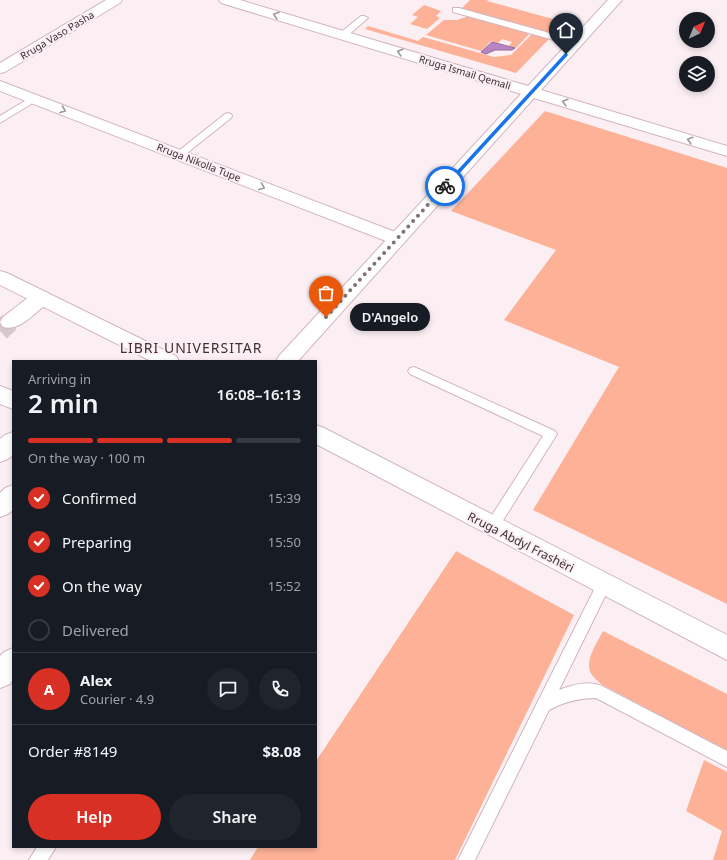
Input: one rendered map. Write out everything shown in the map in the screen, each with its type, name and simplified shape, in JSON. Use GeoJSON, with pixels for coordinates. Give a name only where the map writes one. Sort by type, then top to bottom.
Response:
{"type":"FeatureCollection","features":[{"type":"Feature","properties":{"kind":"street","name":"Rruga Vaso Pasha"},"geometry":{"type":"LineString","coordinates":[[0,69],[115,0]]}},
{"type":"Feature","properties":{"kind":"street","name":"Rruga Ismail Qemali"},"geometry":{"type":"LineString","coordinates":[[226,0],[727,151]]}},
{"type":"Feature","properties":{"kind":"street"},"geometry":{"type":"LineString","coordinates":[[287,360],[615,0]]}},
{"type":"Feature","properties":{"kind":"street","name":"Rruga Nikolla Tupe"},"geometry":{"type":"LineString","coordinates":[[0,86],[397,239]]}},
{"type":"Feature","properties":{"kind":"street"},"geometry":{"type":"LineString","coordinates":[[0,278],[167,360]]}},
{"type":"Feature","properties":{"kind":"street"},"geometry":{"type":"LineString","coordinates":[[10,322],[41,298]]}},
{"type":"Feature","properties":{"kind":"street"},"geometry":{"type":"LineString","coordinates":[[0,394],[12,400]]}},
{"type":"Feature","properties":{"kind":"street","name":"Rruga Abdyl Frashëri"},"geometry":{"type":"LineString","coordinates":[[317,435],[727,648]]}},
{"type":"Feature","properties":{"kind":"street"},"geometry":{"type":"LineString","coordinates":[[0,453],[12,442]]}},
{"type":"Feature","properties":{"kind":"street"},"geometry":{"type":"LineString","coordinates":[[0,507],[12,496]]}},
{"type":"Feature","properties":{"kind":"street"},"geometry":{"type":"LineString","coordinates":[[0,675],[12,662]]}},
{"type":"Feature","properties":{"kind":"lane"},"geometry":{"type":"LineString","coordinates":[[456,10],[575,43]]}},
{"type":"Feature","properties":{"kind":"lane"},"geometry":{"type":"LineString","coordinates":[[343,35],[364,18]]}},
{"type":"Feature","properties":{"kind":"lane"},"geometry":{"type":"LineString","coordinates":[[0,120],[33,99]]}},
{"type":"Feature","properties":{"kind":"lane"},"geometry":{"type":"LineString","coordinates":[[179,155],[228,116]]}},
{"type":"Feature","properties":{"kind":"lane"},"geometry":{"type":"LineString","coordinates":[[414,371],[551,434],[492,526]]}},
{"type":"Feature","properties":{"kind":"lane"},"geometry":{"type":"LineString","coordinates":[[466,860],[604,584]]}},
{"type":"Feature","properties":{"kind":"lane"},"geometry":{"type":"LineString","coordinates":[[544,704],[562,695],[579,690],[597,692],[727,759]]}},
{"type":"Feature","properties":{"kind":"lane"},"geometry":{"type":"LineString","coordinates":[[37,860],[47,848]]}},
{"type":"Feature","properties":{"kind":"shaded area"},"geometry":{"type":"Polygon","coordinates":[[[470,0],[488,0],[487,1],[564,22],[552,35],[460,10],[470,0]]]}},
{"type":"Feature","properties":{"kind":"shaded area"},"geometry":{"type":"Polygon","coordinates":[[[424,5],[441,11],[436,16],[440,18],[427,29],[410,24],[418,17],[412,15],[424,5]]]}},
{"type":"Feature","properties":{"kind":"shaded area"},"geometry":{"type":"Polygon","coordinates":[[[469,16],[530,33],[516,48],[509,46],[512,42],[502,39],[498,43],[491,41],[481,51],[426,35],[444,20],[457,20],[469,16]]]}},
{"type":"Feature","properties":{"kind":"shaded area"},"geometry":{"type":"Polygon","coordinates":[[[368,26],[418,41],[423,37],[494,57],[511,55],[533,33],[550,38],[516,73],[365,29],[368,26]]]}},
{"type":"Feature","properties":{"kind":"shaded area"},"geometry":{"type":"Polygon","coordinates":[[[492,42],[515,48],[512,50],[495,50],[486,54],[481,52],[492,42]]]}},
{"type":"Feature","properties":{"kind":"shaded area"},"geometry":{"type":"Polygon","coordinates":[[[545,111],[727,168],[727,604],[533,510],[619,367],[504,320],[556,250],[451,211],[545,111]]]}},
{"type":"Feature","properties":{"kind":"shaded area"},"geometry":{"type":"Polygon","coordinates":[[[456,551],[574,615],[455,860],[250,860],[257,848],[317,848],[317,760],[456,551]]]}},
{"type":"Feature","properties":{"kind":"shaded area"},"geometry":{"type":"Polygon","coordinates":[[[603,631],[727,694],[727,751],[601,684],[592,675],[589,664],[592,653],[603,631]]]}},
{"type":"Feature","properties":{"kind":"shaded area"},"geometry":{"type":"Polygon","coordinates":[[[704,760],[727,772],[727,860],[713,860],[722,831],[686,811],[704,760]]]}},
{"type":"Feature","properties":{"kind":"tunnel"},"geometry":{"type":"LineString","coordinates":[[0,331],[10,322]]}},
{"type":"Feature","properties":{"kind":"way so far"},"geometry":{"type":"LineString","coordinates":[[326,317],[445,186]]}},
{"type":"Feature","properties":{"kind":"place","name":"D'Angelo"},"geometry":{"type":"Point","coordinates":[326,317]}},
{"type":"Feature","properties":{"kind":"district","name":"LIBRI UNIVERSITAR"},"geometry":{"type":"Point","coordinates":[191,347]}},
{"type":"Feature","properties":{"kind":"route"},"geometry":{"type":"LineString","coordinates":[[445,186],[566,54]]}}]}
